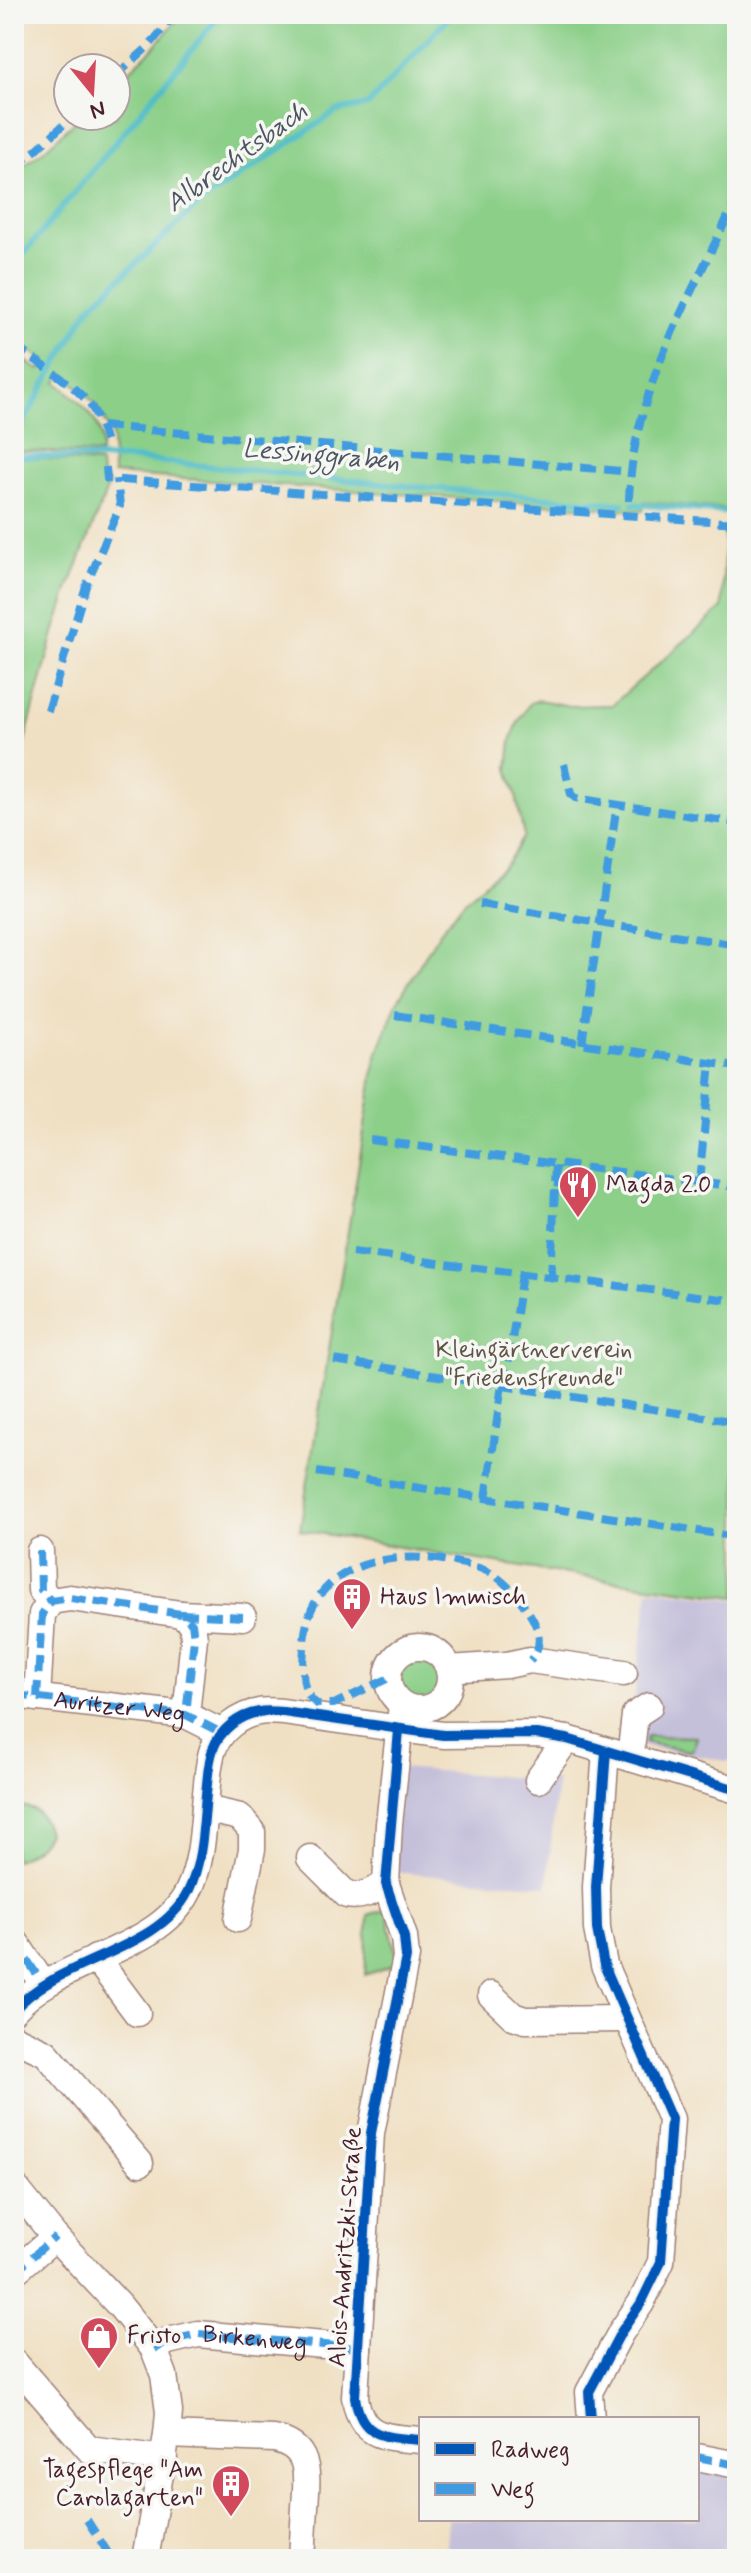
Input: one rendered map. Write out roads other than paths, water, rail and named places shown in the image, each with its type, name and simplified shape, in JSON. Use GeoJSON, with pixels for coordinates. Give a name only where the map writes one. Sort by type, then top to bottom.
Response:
{"type":"FeatureCollection","features":[{"type":"Feature","properties":{"kind":"street"},"geometry":{"type":"LineString","coordinates":[[40,1551],[41,1590],[51,1601]]}},
{"type":"Feature","properties":{"kind":"street"},"geometry":{"type":"LineString","coordinates":[[25,1696],[42,1614],[51,1601],[70,1598],[181,1614],[243,1617]]}},
{"type":"Feature","properties":{"kind":"street"},"geometry":{"type":"LineString","coordinates":[[181,1614],[192,1623],[194,1638],[186,1715]]}},
{"type":"Feature","properties":{"kind":"street"},"geometry":{"type":"LineString","coordinates":[[409,1648],[429,1648],[449,1669],[448,1690],[442,1699],[401,1717],[387,1679],[393,1660],[409,1648]]}},
{"type":"Feature","properties":{"kind":"street"},"geometry":{"type":"LineString","coordinates":[[449,1669],[507,1665],[530,1660],[624,1673]]}},
{"type":"Feature","properties":{"kind":"street","name":"Auritzer Weg"},"geometry":{"type":"LineString","coordinates":[[25,1696],[186,1715],[222,1733]]}},
{"type":"Feature","properties":{"kind":"street"},"geometry":{"type":"LineString","coordinates":[[591,2417],[589,2392],[661,2262],[666,2154],[671,2119],[604,1965],[597,1929],[596,1887],[618,1754],[635,1715],[649,1706]]}},
{"type":"Feature","properties":{"kind":"street"},"geometry":{"type":"LineString","coordinates":[[14,2010],[43,1984],[154,1927],[172,1912],[187,1893],[200,1855],[212,1750],[222,1733],[232,1724],[260,1711],[401,1717],[443,1735],[537,1734],[567,1739],[737,1790]]}},
{"type":"Feature","properties":{"kind":"street","name":"Alois-Andritzki-Straße"},"geometry":{"type":"LineString","coordinates":[[401,1717],[386,1884],[404,1937],[406,1957],[371,2133],[355,2397],[362,2422],[378,2434],[419,2440]]}},
{"type":"Feature","properties":{"kind":"street"},"geometry":{"type":"LineString","coordinates":[[538,1780],[567,1739]]}},
{"type":"Feature","properties":{"kind":"street"},"geometry":{"type":"LineString","coordinates":[[205,1809],[240,1817],[252,1831],[252,1849],[238,1919]]}},
{"type":"Feature","properties":{"kind":"street"},"geometry":{"type":"LineString","coordinates":[[310,1858],[347,1895],[356,1897],[386,1884]]}},
{"type":"Feature","properties":{"kind":"street"},"geometry":{"type":"LineString","coordinates":[[14,1940],[43,1984]]}},
{"type":"Feature","properties":{"kind":"street"},"geometry":{"type":"LineString","coordinates":[[96,1958],[137,2013]]}},
{"type":"Feature","properties":{"kind":"street"},"geometry":{"type":"LineString","coordinates":[[491,1995],[513,2016],[525,2020],[627,2019]]}},
{"type":"Feature","properties":{"kind":"street"},"geometry":{"type":"LineString","coordinates":[[14,2038],[46,2053],[140,2163]]}},
{"type":"Feature","properties":{"kind":"street"},"geometry":{"type":"LineString","coordinates":[[14,2186],[55,2237],[120,2306],[154,2349],[164,2375],[168,2392],[165,2447],[145,2559]]}},
{"type":"Feature","properties":{"kind":"street"},"geometry":{"type":"LineString","coordinates":[[14,2272],[55,2237]]}},
{"type":"Feature","properties":{"kind":"street","name":"Birkenweg"},"geometry":{"type":"LineString","coordinates":[[154,2349],[168,2341],[198,2334],[358,2348]]}},
{"type":"Feature","properties":{"kind":"street"},"geometry":{"type":"LineString","coordinates":[[14,2362],[89,2449],[274,2439],[287,2441],[301,2454],[307,2470],[302,2559]]}},
{"type":"Feature","properties":{"kind":"street"},"geometry":{"type":"LineString","coordinates":[[699,2457],[737,2465]]}},
{"type":"Feature","properties":{"kind":"waterway"},"geometry":{"type":"LineString","coordinates":[[14,266],[221,14]]}},
{"type":"Feature","properties":{"kind":"waterway","name":"Albrechtsbach"},"geometry":{"type":"LineString","coordinates":[[14,438],[89,308],[201,202],[337,111],[368,105],[452,14]]}},
{"type":"Feature","properties":{"kind":"waterway","name":"Lessinggraben"},"geometry":{"type":"LineString","coordinates":[[14,456],[135,459],[623,504]]}},
{"type":"Feature","properties":{"kind":"waterway","name":"Lessinggraben"},"geometry":{"type":"LineString","coordinates":[[633,504],[737,513]]}},
{"type":"Feature","properties":{"kind":"place","name":"Magda 2.0"},"geometry":{"type":"Point","coordinates":[578,1219]}},
{"type":"Feature","properties":{"kind":"place","name":"Haus Immisch"},"geometry":{"type":"Point","coordinates":[352,1631]}},
{"type":"Feature","properties":{"kind":"place","name":"Fristo"},"geometry":{"type":"Point","coordinates":[99,2370]}},
{"type":"Feature","properties":{"kind":"place","name":"Tagespflege \"Am Carolagarten\""},"geometry":{"type":"Point","coordinates":[231,2518]}},
{"type":"Feature","properties":{"kind":"park label","name":"Kleingärtnerverein \"Friedensfreunde\""},"geometry":{"type":"Point","coordinates":[534,1364]}}]}
